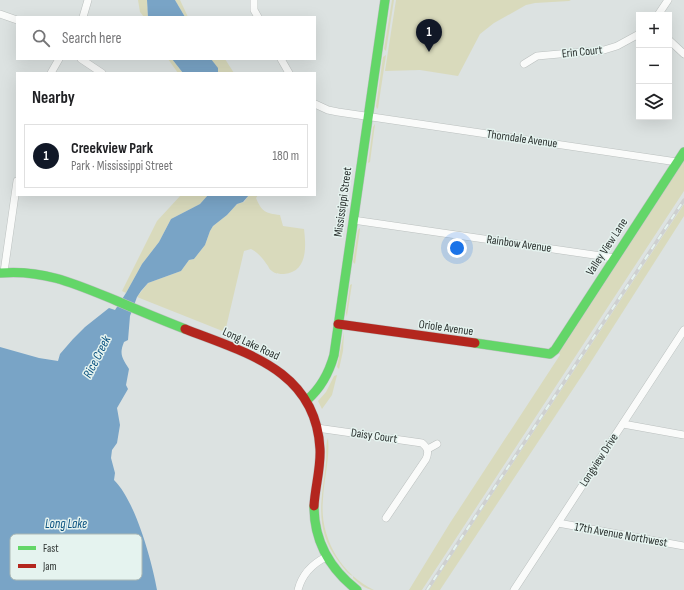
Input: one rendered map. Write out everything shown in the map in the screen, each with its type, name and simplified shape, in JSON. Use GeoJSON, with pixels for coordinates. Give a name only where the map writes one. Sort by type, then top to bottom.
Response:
{"type":"FeatureCollection","features":[{"type":"Feature","properties":{"kind":"street"},"geometry":{"type":"LineString","coordinates":[[83,16],[88,0]]}},
{"type":"Feature","properties":{"kind":"street"},"geometry":{"type":"LineString","coordinates":[[254,0],[254,10],[257,16]]}},
{"type":"Feature","properties":{"kind":"street","name":"Mississippi Street"},"geometry":{"type":"LineString","coordinates":[[307,400],[320,388],[328,373],[334,354],[385,0]]}},
{"type":"Feature","properties":{"kind":"street"},"geometry":{"type":"LineString","coordinates":[[660,12],[668,0]]}},
{"type":"Feature","properties":{"kind":"street"},"geometry":{"type":"LineString","coordinates":[[0,14],[16,20]]}},
{"type":"Feature","properties":{"kind":"street","name":"Erin Court"},"geometry":{"type":"LineString","coordinates":[[524,64],[537,56],[604,50],[636,36]]}},
{"type":"Feature","properties":{"kind":"street"},"geometry":{"type":"LineString","coordinates":[[672,43],[684,54]]}},
{"type":"Feature","properties":{"kind":"street"},"geometry":{"type":"LineString","coordinates":[[52,72],[58,60]]}},
{"type":"Feature","properties":{"kind":"street"},"geometry":{"type":"LineString","coordinates":[[82,60],[100,72]]}},
{"type":"Feature","properties":{"kind":"street"},"geometry":{"type":"LineString","coordinates":[[282,60],[288,72]]}},
{"type":"Feature","properties":{"kind":"street","name":"Thorndale Avenue"},"geometry":{"type":"LineString","coordinates":[[316,104],[333,111],[677,162]]}},
{"type":"Feature","properties":{"kind":"street","name":"Valley View Lane"},"geometry":{"type":"LineString","coordinates":[[550,354],[555,350],[684,152]]}},
{"type":"Feature","properties":{"kind":"street"},"geometry":{"type":"LineString","coordinates":[[2,272],[16,187]]}},
{"type":"Feature","properties":{"kind":"street","name":"Rainbow Avenue"},"geometry":{"type":"LineString","coordinates":[[353,220],[614,258]]}},
{"type":"Feature","properties":{"kind":"street","name":"Long Lake Road"},"geometry":{"type":"LineString","coordinates":[[2,272],[24,272],[71,283],[266,361],[281,371],[293,382],[307,400],[317,428],[320,457],[315,492],[314,517],[316,530],[326,556],[346,582],[357,590]]}},
{"type":"Feature","properties":{"kind":"street","name":"Oriole Avenue"},"geometry":{"type":"LineString","coordinates":[[338,324],[550,354]]}},
{"type":"Feature","properties":{"kind":"street","name":"Longview Drive"},"geometry":{"type":"LineString","coordinates":[[514,590],[684,330]]}},
{"type":"Feature","properties":{"kind":"street"},"geometry":{"type":"LineString","coordinates":[[623,424],[684,435]]}},
{"type":"Feature","properties":{"kind":"street","name":"Daisy Court"},"geometry":{"type":"LineString","coordinates":[[317,428],[422,443],[428,449]]}},
{"type":"Feature","properties":{"kind":"street"},"geometry":{"type":"LineString","coordinates":[[386,518],[426,459],[428,449],[437,444]]}},
{"type":"Feature","properties":{"kind":"street","name":"17th Avenue Northwest"},"geometry":{"type":"LineString","coordinates":[[558,523],[684,546]]}},
{"type":"Feature","properties":{"kind":"street"},"geometry":{"type":"LineString","coordinates":[[298,590],[309,568],[326,556]]}},
{"type":"Feature","properties":{"kind":"green space"},"geometry":{"type":"Polygon","coordinates":[[[138,0],[147,0],[148,16],[143,16],[140,12],[138,0]]]}},
{"type":"Feature","properties":{"kind":"green space"},"geometry":{"type":"Polygon","coordinates":[[[175,0],[180,0],[188,16],[184,16],[175,0]]]}},
{"type":"Feature","properties":{"kind":"green space"},"geometry":{"type":"Polygon","coordinates":[[[392,0],[394,0],[386,51],[384,49],[392,0]]]}},
{"type":"Feature","properties":{"kind":"green space"},"geometry":{"type":"Polygon","coordinates":[[[396,0],[571,0],[526,5],[494,23],[480,34],[458,76],[420,70],[385,71],[396,0]]]}},
{"type":"Feature","properties":{"kind":"green space"},"geometry":{"type":"Polygon","coordinates":[[[386,55],[377,109],[376,106],[383,57],[386,55]]]}},
{"type":"Feature","properties":{"kind":"green space"},"geometry":{"type":"Polygon","coordinates":[[[169,60],[173,60],[182,72],[177,72],[169,60]]]}},
{"type":"Feature","properties":{"kind":"green space"},"geometry":{"type":"Polygon","coordinates":[[[212,60],[226,60],[233,72],[218,72],[212,60]]]}},
{"type":"Feature","properties":{"kind":"green space"},"geometry":{"type":"Polygon","coordinates":[[[375,124],[370,162],[368,163],[373,127],[375,124]]]}},
{"type":"Feature","properties":{"kind":"green space"},"geometry":{"type":"Polygon","coordinates":[[[684,161],[684,191],[422,590],[409,590],[450,523],[684,161]]]}},
{"type":"Feature","properties":{"kind":"green space"},"geometry":{"type":"Polygon","coordinates":[[[180,196],[207,196],[200,204],[171,219],[159,242],[142,264],[126,293],[122,291],[157,221],[180,196]]]}},
{"type":"Feature","properties":{"kind":"green space"},"geometry":{"type":"Polygon","coordinates":[[[248,196],[257,196],[256,198],[262,209],[280,215],[283,226],[304,229],[304,257],[298,269],[284,274],[273,272],[261,256],[251,249],[244,251],[225,332],[137,297],[148,283],[181,271],[189,260],[194,259],[205,245],[213,226],[227,215],[237,204],[244,202],[248,196]]]}},
{"type":"Feature","properties":{"kind":"green space"},"geometry":{"type":"Polygon","coordinates":[[[684,204],[684,216],[587,368],[440,590],[429,590],[684,204]]]}},
{"type":"Feature","properties":{"kind":"green space"},"geometry":{"type":"Polygon","coordinates":[[[360,228],[355,264],[353,262],[358,230],[360,228]]]}},
{"type":"Feature","properties":{"kind":"green space"},"geometry":{"type":"Polygon","coordinates":[[[352,284],[347,317],[346,313],[350,285],[352,284]]]}},
{"type":"Feature","properties":{"kind":"green space"},"geometry":{"type":"Polygon","coordinates":[[[344,332],[343,351],[339,369],[337,367],[344,332]]]}},
{"type":"Feature","properties":{"kind":"green space"},"geometry":{"type":"Polygon","coordinates":[[[337,375],[332,395],[322,409],[318,401],[326,392],[334,376],[337,375]]]}},
{"type":"Feature","properties":{"kind":"green space"},"geometry":{"type":"Polygon","coordinates":[[[328,438],[323,513],[324,527],[328,540],[342,564],[362,583],[374,590],[362,586],[353,578],[353,576],[349,574],[331,550],[325,537],[321,514],[328,438]]]}},
{"type":"Feature","properties":{"kind":"water"},"geometry":{"type":"Polygon","coordinates":[[[147,0],[175,0],[184,16],[148,16],[147,0]]]}},
{"type":"Feature","properties":{"kind":"water"},"geometry":{"type":"Polygon","coordinates":[[[173,60],[212,60],[218,68],[218,72],[182,72],[173,60]]]}},
{"type":"Feature","properties":{"kind":"water","name":"Long Lake"},"geometry":{"type":"Polygon","coordinates":[[[207,196],[248,196],[243,202],[237,204],[227,215],[213,226],[205,245],[194,259],[189,260],[181,271],[148,283],[141,291],[137,297],[130,316],[128,340],[124,342],[122,350],[123,359],[129,369],[126,385],[128,389],[117,408],[120,425],[117,443],[112,450],[111,458],[115,473],[114,480],[122,489],[136,516],[147,548],[157,590],[0,590],[0,347],[39,358],[58,361],[60,354],[85,327],[109,308],[115,310],[142,264],[159,242],[171,219],[200,204],[207,196]]]}},
{"type":"Feature","properties":{"kind":"railway"},"geometry":{"type":"LineString","coordinates":[[427,590],[684,200]]}},
{"type":"Feature","properties":{"kind":"traffic: fast"},"geometry":{"type":"LineString","coordinates":[[307,400],[324,380],[334,355],[385,0]]}},
{"type":"Feature","properties":{"kind":"traffic: fast"},"geometry":{"type":"LineString","coordinates":[[475,343],[550,354],[555,350],[684,152]]}},
{"type":"Feature","properties":{"kind":"traffic: fast"},"geometry":{"type":"LineString","coordinates":[[0,273],[31,273],[74,284],[185,329]]}},
{"type":"Feature","properties":{"kind":"traffic: fast"},"geometry":{"type":"LineString","coordinates":[[314,506],[317,531],[325,553],[339,573],[357,590]]}},
{"type":"Feature","properties":{"kind":"traffic: jam"},"geometry":{"type":"LineString","coordinates":[[338,324],[475,343]]}},
{"type":"Feature","properties":{"kind":"traffic: jam"},"geometry":{"type":"LineString","coordinates":[[185,329],[231,347],[274,368],[292,383],[306,400],[316,422],[320,449],[320,463],[314,506]]}},
{"type":"Feature","properties":{"kind":"place","name":"Creekview Park"},"geometry":{"type":"Point","coordinates":[429,52]}},
{"type":"Feature","properties":{"kind":"water label","name":"Rice Creek"},"geometry":{"type":"Point","coordinates":[97,357]}}]}
